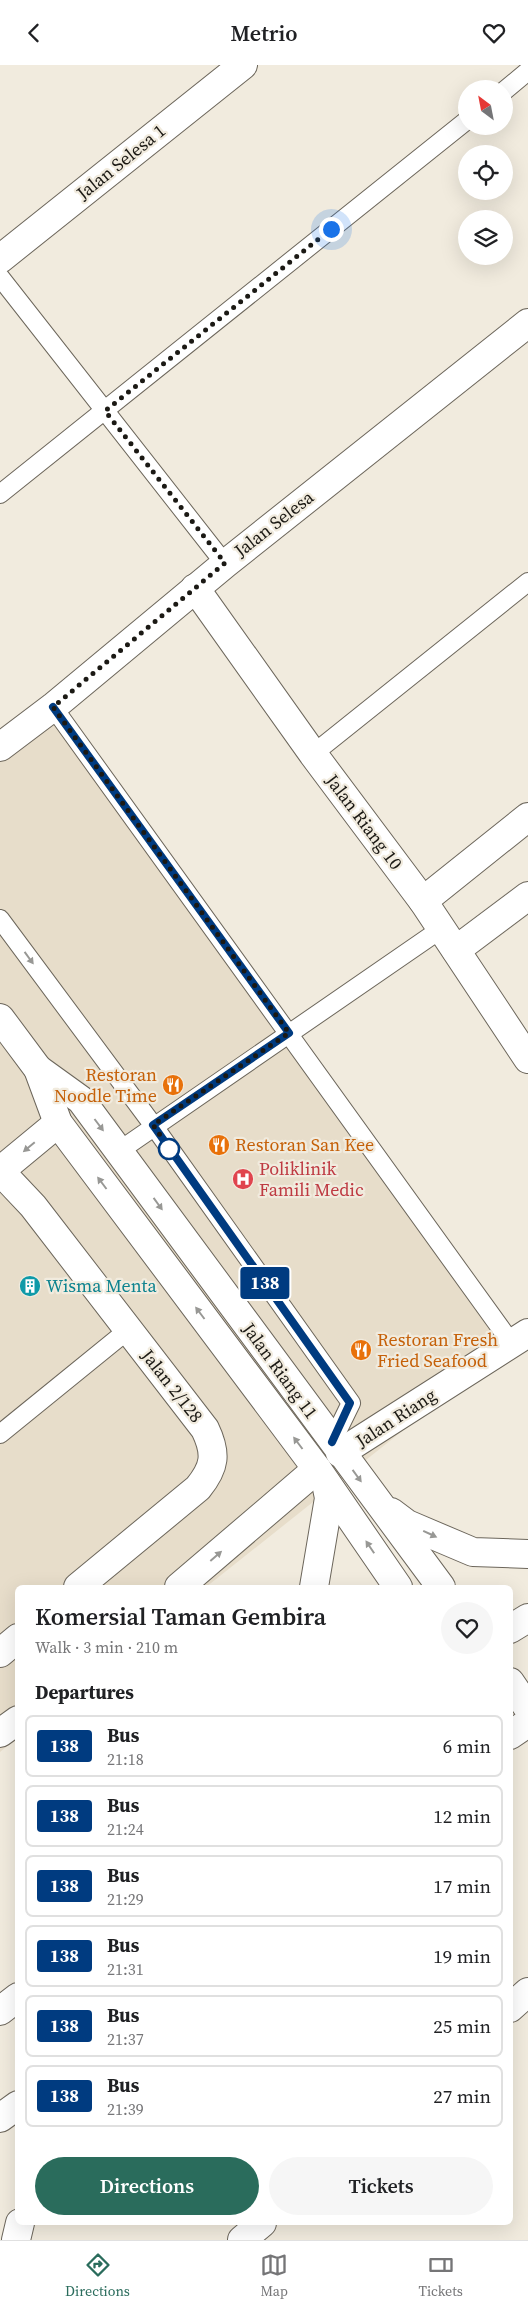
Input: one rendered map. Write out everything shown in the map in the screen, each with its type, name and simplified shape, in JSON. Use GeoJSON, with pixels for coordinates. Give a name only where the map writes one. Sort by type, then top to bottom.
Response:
{"type":"FeatureCollection","features":[{"type":"Feature","properties":{"kind":"street","name":"Jalan Selesa 1"},"geometry":{"type":"LineString","coordinates":[[0,259],[243,65]]}},
{"type":"Feature","properties":{"kind":"street","name":"Jalan Selesa"},"geometry":{"type":"LineString","coordinates":[[0,747],[53,707],[225,563],[528,323]]}},
{"type":"Feature","properties":{"kind":"street","name":"Jalan Riang 10"},"geometry":{"type":"LineString","coordinates":[[195,588],[313,754],[423,901],[528,1059]]}},
{"type":"Feature","properties":{"kind":"street"},"geometry":{"type":"LineString","coordinates":[[423,901],[528,817]]}},
{"type":"Feature","properties":{"kind":"street"},"geometry":{"type":"LineString","coordinates":[[448,940],[528,896]]}},
{"type":"Feature","properties":{"kind":"street","name":"Jalan Riang 11"},"geometry":{"type":"LineString","coordinates":[[0,1018],[38,1069],[58,1123],[322,1476],[397,1585]]}},
{"type":"Feature","properties":{"kind":"street","name":"Jalan Riang 11"},"geometry":{"type":"LineString","coordinates":[[38,1069],[80,1100],[439,1585]]}},
{"type":"Feature","properties":{"kind":"street"},"geometry":{"type":"LineString","coordinates":[[0,1171],[58,1123]]}},
{"type":"Feature","properties":{"kind":"street","name":"Jalan 2/128"},"geometry":{"type":"LineString","coordinates":[[0,1171],[33,1206],[205,1429],[212,1443],[213,1460],[208,1475],[198,1489],[80,1585]]}},
{"type":"Feature","properties":{"kind":"street","name":"Jalan Riang"},"geometry":{"type":"LineString","coordinates":[[336,1447],[520,1338]]}},
{"type":"Feature","properties":{"kind":"street"},"geometry":{"type":"LineString","coordinates":[[183,1585],[322,1476],[329,1498],[314,1585]]}},
{"type":"Feature","properties":{"kind":"street"},"geometry":{"type":"LineString","coordinates":[[374,1499],[407,1524],[473,1552],[528,1554]]}},
{"type":"Feature","properties":{"kind":"street"},"geometry":{"type":"LineString","coordinates":[[513,1627],[528,1618]]}},
{"type":"Feature","properties":{"kind":"street"},"geometry":{"type":"LineString","coordinates":[[0,1653],[15,1640]]}},
{"type":"Feature","properties":{"kind":"street"},"geometry":{"type":"LineString","coordinates":[[513,1685],[528,1707]]}},
{"type":"Feature","properties":{"kind":"street"},"geometry":{"type":"LineString","coordinates":[[0,1733],[15,1722]]}},
{"type":"Feature","properties":{"kind":"street"},"geometry":{"type":"LineString","coordinates":[[513,1733],[528,1723]]}},
{"type":"Feature","properties":{"kind":"street"},"geometry":{"type":"LineString","coordinates":[[513,2005],[528,1992]]}},
{"type":"Feature","properties":{"kind":"street"},"geometry":{"type":"LineString","coordinates":[[0,2011],[15,1999]]}},
{"type":"Feature","properties":{"kind":"street"},"geometry":{"type":"LineString","coordinates":[[0,2118],[15,2107]]}},
{"type":"Feature","properties":{"kind":"street"},"geometry":{"type":"LineString","coordinates":[[16,2240],[20,2225]]}},
{"type":"Feature","properties":{"kind":"street"},"geometry":{"type":"LineString","coordinates":[[242,2240],[260,2225]]}},
{"type":"Feature","properties":{"kind":"lane"},"geometry":{"type":"LineString","coordinates":[[513,84],[528,71]]}},
{"type":"Feature","properties":{"kind":"lane"},"geometry":{"type":"LineString","coordinates":[[0,494],[458,127]]}},
{"type":"Feature","properties":{"kind":"lane"},"geometry":{"type":"LineString","coordinates":[[0,277],[225,563]]}},
{"type":"Feature","properties":{"kind":"lane"},"geometry":{"type":"LineString","coordinates":[[313,754],[528,583]]}},
{"type":"Feature","properties":{"kind":"lane"},"geometry":{"type":"LineString","coordinates":[[53,707],[289,1033],[520,1338]]}},
{"type":"Feature","properties":{"kind":"lane"},"geometry":{"type":"LineString","coordinates":[[0,919],[153,1125],[350,1403],[336,1447]]}},
{"type":"Feature","properties":{"kind":"lane"},"geometry":{"type":"LineString","coordinates":[[119,1151],[153,1125],[289,1033],[448,940]]}},
{"type":"Feature","properties":{"kind":"lane"},"geometry":{"type":"LineString","coordinates":[[0,1434],[128,1331]]}},
{"type":"Feature","properties":{"kind":"shaded area"},"geometry":{"type":"Polygon","coordinates":[[[53,707],[512,1344],[209,1585],[15,1585],[15,1740],[0,1752],[0,748],[53,707]]]}},
{"type":"Feature","properties":{"kind":"bus line","name":"138"},"geometry":{"type":"LineString","coordinates":[[53,707],[289,1033],[153,1125],[350,1403],[332,1442]]}},
{"type":"Feature","properties":{"kind":"place","name":"Restoran Noodle Time"},"geometry":{"type":"Point","coordinates":[173,1085]}},
{"type":"Feature","properties":{"kind":"place","name":"Restoran San Kee"},"geometry":{"type":"Point","coordinates":[219,1145]}},
{"type":"Feature","properties":{"kind":"place","name":"Poliklinik Famili Medic"},"geometry":{"type":"Point","coordinates":[243,1179]}},
{"type":"Feature","properties":{"kind":"place","name":"Wisma Menta"},"geometry":{"type":"Point","coordinates":[30,1286]}},
{"type":"Feature","properties":{"kind":"place","name":"Restoran Fresh Fried Seafood"},"geometry":{"type":"Point","coordinates":[361,1350]}},
{"type":"Feature","properties":{"kind":"route"},"geometry":{"type":"LineString","coordinates":[[169,1149],[175,1156],[153,1125],[289,1033],[53,707],[225,563],[105,411],[331,229]]}}]}
